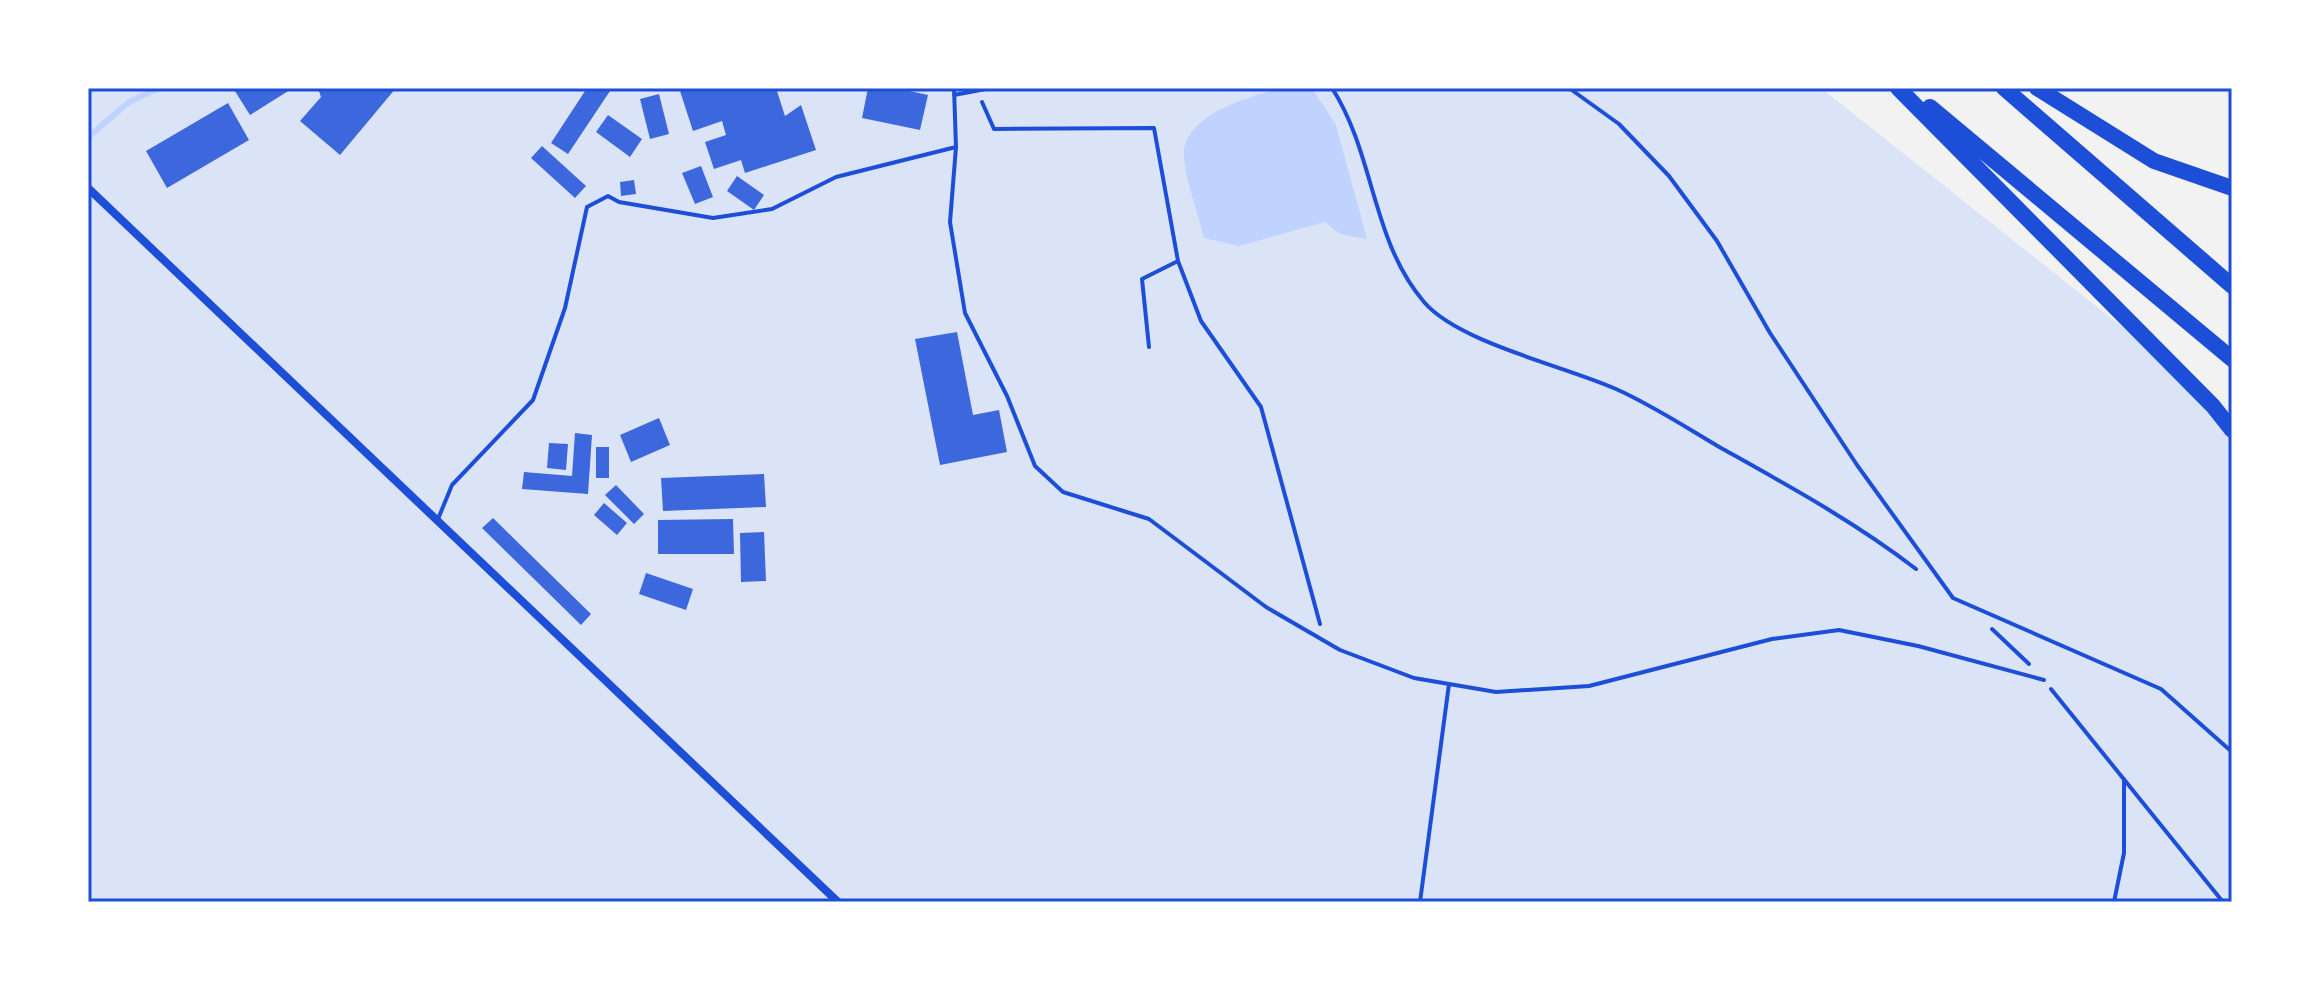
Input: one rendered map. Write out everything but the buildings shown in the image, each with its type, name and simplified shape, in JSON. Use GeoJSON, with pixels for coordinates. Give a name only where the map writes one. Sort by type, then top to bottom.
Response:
{"type":"FeatureCollection","features":[{"type":"Feature","properties":{"kind":"highway"},"geometry":{"type":"LineString","coordinates":[[1898,88],[2213,406],[2232,430]]}},
{"type":"Feature","properties":{"kind":"highway"},"geometry":{"type":"LineString","coordinates":[[1907,88],[2232,359]]}},
{"type":"Feature","properties":{"kind":"highway"},"geometry":{"type":"LineString","coordinates":[[2004,88],[2232,286]]}},
{"type":"Feature","properties":{"kind":"highway"},"geometry":{"type":"LineString","coordinates":[[2037,88],[2154,161],[2232,188]]}},
{"type":"Feature","properties":{"kind":"street"},"geometry":{"type":"LineString","coordinates":[[88,188],[838,902]]}},
{"type":"Feature","properties":{"kind":"lane"},"geometry":{"type":"LineString","coordinates":[[954,88],[956,147],[950,222],[965,313],[1007,396],[1035,466],[1063,492],[1149,519],[1266,607],[1324,641],[1414,678],[1496,692],[1589,686],[1772,639],[1839,630],[1918,646],[2044,680]]}},
{"type":"Feature","properties":{"kind":"lane"},"geometry":{"type":"LineString","coordinates":[[954,95],[991,88]]}},
{"type":"Feature","properties":{"kind":"lane"},"geometry":{"type":"LineString","coordinates":[[1569,88],[1619,124],[1669,176],[1717,241],[1770,333],[1857,465],[1953,598],[2161,689],[2232,752]]}},
{"type":"Feature","properties":{"kind":"lane"},"geometry":{"type":"LineString","coordinates":[[437,521],[452,485],[533,400],[565,308],[587,207],[608,196],[619,202],[713,218],[772,209],[836,177],[956,147]]}},
{"type":"Feature","properties":{"kind":"lane"},"geometry":{"type":"LineString","coordinates":[[1420,902],[1449,684]]}},
{"type":"Feature","properties":{"kind":"path"},"geometry":{"type":"LineString","coordinates":[[1332,88],[1350,116],[1387,241],[1404,276],[1427,306],[1476,336],[1619,390],[1865,530],[1928,578]]}},
{"type":"Feature","properties":{"kind":"path"},"geometry":{"type":"LineString","coordinates":[[977,91],[994,129],[1154,128],[1178,261],[1201,321],[1261,407],[1324,641]]}},
{"type":"Feature","properties":{"kind":"path"},"geometry":{"type":"LineString","coordinates":[[1149,347],[1142,279],[1178,261]]}},
{"type":"Feature","properties":{"kind":"path"},"geometry":{"type":"LineString","coordinates":[[1986,624],[2044,680],[2223,902]]}},
{"type":"Feature","properties":{"kind":"path"},"geometry":{"type":"LineString","coordinates":[[2114,902],[2124,853],[2124,777]]}},
{"type":"Feature","properties":{"kind":"shaded area"},"geometry":{"type":"Polygon","coordinates":[[[88,88],[1821,88],[2232,414],[2232,902],[88,902],[88,88]]]}},
{"type":"Feature","properties":{"kind":"water"},"geometry":{"type":"Polygon","coordinates":[[[1283,88],[1312,88],[1336,125],[1367,239],[1340,234],[1325,222],[1239,246],[1204,238],[1185,169],[1186,144],[1193,130],[1205,119],[1236,102],[1283,88]]]}},
{"type":"Feature","properties":{"kind":"waterway"},"geometry":{"type":"LineString","coordinates":[[88,137],[129,102],[159,88]]}}]}
